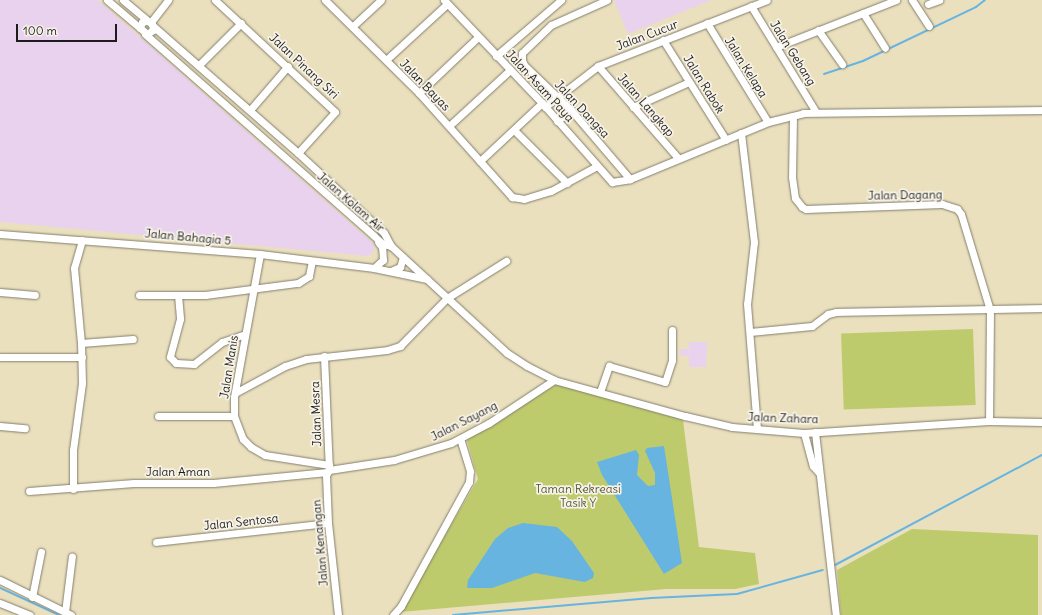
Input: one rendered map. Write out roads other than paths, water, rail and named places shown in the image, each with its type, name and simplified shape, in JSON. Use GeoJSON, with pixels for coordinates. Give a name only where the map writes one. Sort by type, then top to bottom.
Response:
{"type":"FeatureCollection","features":[{"type":"Feature","properties":{"kind":"street","name":"Jalan Kolam Air"},"geometry":{"type":"LineString","coordinates":[[107,0],[383,244],[391,246]]}},
{"type":"Feature","properties":{"kind":"street","name":"Jalan Kolam Air"},"geometry":{"type":"LineString","coordinates":[[123,0],[200,64],[298,153],[384,233],[391,246]]}},
{"type":"Feature","properties":{"kind":"street"},"geometry":{"type":"LineString","coordinates":[[145,34],[151,32],[150,23],[168,0]]}},
{"type":"Feature","properties":{"kind":"street","name":"Jalan Pinang Siri"},"geometry":{"type":"LineString","coordinates":[[215,0],[288,66],[335,112],[298,153]]}},
{"type":"Feature","properties":{"kind":"street","name":"Jalan Bayas"},"geometry":{"type":"LineString","coordinates":[[325,0],[353,26],[419,93],[504,190],[516,199],[524,199],[567,183]]}},
{"type":"Feature","properties":{"kind":"street"},"geometry":{"type":"LineString","coordinates":[[353,26],[381,0]]}},
{"type":"Feature","properties":{"kind":"street"},"geometry":{"type":"LineString","coordinates":[[496,56],[561,0]]}},
{"type":"Feature","properties":{"kind":"street","name":"Jalan Dangsa"},"geometry":{"type":"LineString","coordinates":[[607,0],[559,19],[522,53],[524,65],[570,110],[630,179]]}},
{"type":"Feature","properties":{"kind":"street","name":"Jalan Cucur"},"geometry":{"type":"LineString","coordinates":[[480,161],[544,105],[598,66],[767,0]]}},
{"type":"Feature","properties":{"kind":"street"},"geometry":{"type":"LineString","coordinates":[[776,47],[896,0]]}},
{"type":"Feature","properties":{"kind":"street"},"geometry":{"type":"LineString","coordinates":[[912,0],[929,26]]}},
{"type":"Feature","properties":{"kind":"street"},"geometry":{"type":"LineString","coordinates":[[928,4],[939,0]]}},
{"type":"Feature","properties":{"kind":"street"},"geometry":{"type":"LineString","coordinates":[[386,60],[446,2]]}},
{"type":"Feature","properties":{"kind":"street","name":"Jalan Asam Paya"},"geometry":{"type":"LineString","coordinates":[[446,2],[544,105],[612,182],[621,182],[630,179]]}},
{"type":"Feature","properties":{"kind":"street","name":"Jalan Gebang"},"geometry":{"type":"LineString","coordinates":[[751,6],[816,112]]}},
{"type":"Feature","properties":{"kind":"street"},"geometry":{"type":"LineString","coordinates":[[863,13],[885,48]]}},
{"type":"Feature","properties":{"kind":"street"},"geometry":{"type":"LineString","coordinates":[[140,28],[142,22],[150,23]]}},
{"type":"Feature","properties":{"kind":"street"},"geometry":{"type":"LineString","coordinates":[[200,64],[241,23]]}},
{"type":"Feature","properties":{"kind":"street","name":"Jalan Kelapa"},"geometry":{"type":"LineString","coordinates":[[707,23],[768,122]]}},
{"type":"Feature","properties":{"kind":"street"},"geometry":{"type":"LineString","coordinates":[[818,30],[842,64]]}},
{"type":"Feature","properties":{"kind":"street"},"geometry":{"type":"LineString","coordinates":[[419,93],[478,37]]}},
{"type":"Feature","properties":{"kind":"street","name":"Jalan Rabok"},"geometry":{"type":"LineString","coordinates":[[663,40],[726,140]]}},
{"type":"Feature","properties":{"kind":"street"},"geometry":{"type":"LineString","coordinates":[[250,110],[288,66]]}},
{"type":"Feature","properties":{"kind":"street","name":"Jalan Langkap"},"geometry":{"type":"LineString","coordinates":[[598,66],[678,158]]}},
{"type":"Feature","properties":{"kind":"street"},"geometry":{"type":"LineString","coordinates":[[449,126],[510,70]]}},
{"type":"Feature","properties":{"kind":"street"},"geometry":{"type":"LineString","coordinates":[[633,107],[689,82]]}},
{"type":"Feature","properties":{"kind":"street"},"geometry":{"type":"LineString","coordinates":[[557,121],[570,110]]}},
{"type":"Feature","properties":{"kind":"street"},"geometry":{"type":"LineString","coordinates":[[630,179],[768,122],[816,112],[1042,110]]}},
{"type":"Feature","properties":{"kind":"street","name":"Jalan Dagang"},"geometry":{"type":"LineString","coordinates":[[793,116],[792,177],[795,198],[798,204],[806,209],[942,204],[957,209],[964,218],[990,310],[989,422]]}},
{"type":"Feature","properties":{"kind":"street"},"geometry":{"type":"LineString","coordinates":[[514,130],[567,183],[597,166]]}},
{"type":"Feature","properties":{"kind":"street"},"geometry":{"type":"LineString","coordinates":[[741,133],[754,242],[747,304],[757,429]]}},
{"type":"Feature","properties":{"kind":"street","name":"Jalan Bahagia 5"},"geometry":{"type":"LineString","coordinates":[[0,234],[260,254],[374,268],[427,279]]}},
{"type":"Feature","properties":{"kind":"street"},"geometry":{"type":"LineString","coordinates":[[374,236],[384,253],[383,260],[374,268]]}},
{"type":"Feature","properties":{"kind":"street"},"geometry":{"type":"LineString","coordinates":[[73,489],[73,450],[79,414],[82,357],[74,268],[82,240]]}},
{"type":"Feature","properties":{"kind":"street","name":"Jalan Zahara"},"geometry":{"type":"LineString","coordinates":[[391,246],[507,353],[554,380],[684,416],[757,429],[804,433],[989,422],[1042,422]]}},
{"type":"Feature","properties":{"kind":"street","name":"Jalan Manis"},"geometry":{"type":"LineString","coordinates":[[260,254],[235,393],[234,416],[243,439],[251,447],[265,455],[328,469]]}},
{"type":"Feature","properties":{"kind":"street"},"geometry":{"type":"LineString","coordinates":[[391,271],[400,267],[404,257]]}},
{"type":"Feature","properties":{"kind":"street"},"geometry":{"type":"LineString","coordinates":[[139,294],[205,295],[253,290],[305,280],[309,276],[312,261]]}},
{"type":"Feature","properties":{"kind":"street"},"geometry":{"type":"LineString","coordinates":[[235,393],[285,366],[324,356],[388,350],[400,346],[447,298],[506,262]]}},
{"type":"Feature","properties":{"kind":"street"},"geometry":{"type":"LineString","coordinates":[[0,292],[35,295]]}},
{"type":"Feature","properties":{"kind":"street"},"geometry":{"type":"LineString","coordinates":[[178,295],[180,319],[170,357],[176,363],[194,364],[222,342],[245,334]]}},
{"type":"Feature","properties":{"kind":"street"},"geometry":{"type":"LineString","coordinates":[[750,332],[812,326],[828,314],[836,312],[1042,308]]}},
{"type":"Feature","properties":{"kind":"street"},"geometry":{"type":"LineString","coordinates":[[600,392],[609,366],[665,382],[669,376],[672,360],[672,330]]}},
{"type":"Feature","properties":{"kind":"street"},"geometry":{"type":"LineString","coordinates":[[81,343],[133,339]]}},
{"type":"Feature","properties":{"kind":"street","name":"Jalan Mesra"},"geometry":{"type":"LineString","coordinates":[[324,356],[328,469]]}},
{"type":"Feature","properties":{"kind":"street"},"geometry":{"type":"LineString","coordinates":[[0,357],[82,357]]}},
{"type":"Feature","properties":{"kind":"street","name":"Jalan Sayang"},"geometry":{"type":"LineString","coordinates":[[328,469],[394,460],[431,451],[460,439],[489,423],[554,380]]}},
{"type":"Feature","properties":{"kind":"street"},"geometry":{"type":"LineString","coordinates":[[158,416],[234,416]]}},
{"type":"Feature","properties":{"kind":"street"},"geometry":{"type":"LineString","coordinates":[[0,426],[25,428]]}},
{"type":"Feature","properties":{"kind":"street"},"geometry":{"type":"LineString","coordinates":[[815,432],[821,466],[819,473],[836,615]]}},
{"type":"Feature","properties":{"kind":"street"},"geometry":{"type":"LineString","coordinates":[[804,433],[813,466],[819,473]]}},
{"type":"Feature","properties":{"kind":"street"},"geometry":{"type":"LineString","coordinates":[[393,615],[401,606],[469,482],[470,471],[460,439]]}},
{"type":"Feature","properties":{"kind":"street","name":"Jalan Aman"},"geometry":{"type":"LineString","coordinates":[[29,491],[73,489],[134,483],[213,482],[328,469]]}},
{"type":"Feature","properties":{"kind":"street","name":"Jalan Kenangan"},"geometry":{"type":"LineString","coordinates":[[328,469],[328,522],[338,615]]}},
{"type":"Feature","properties":{"kind":"street","name":"Jalan Sentosa"},"geometry":{"type":"LineString","coordinates":[[156,542],[328,522]]}},
{"type":"Feature","properties":{"kind":"street"},"geometry":{"type":"LineString","coordinates":[[32,597],[41,552]]}},
{"type":"Feature","properties":{"kind":"street"},"geometry":{"type":"LineString","coordinates":[[0,580],[32,597],[68,613],[72,556]]}},
{"type":"Feature","properties":{"kind":"street"},"geometry":{"type":"LineString","coordinates":[[0,603],[30,615]]}},
{"type":"Feature","properties":{"kind":"water"},"geometry":{"type":"Polygon","coordinates":[[[664,446],[682,563],[664,574],[602,475],[597,462],[636,450],[639,455],[637,475],[648,486],[655,485],[655,473],[645,451],[647,448],[664,446]]]}},
{"type":"Feature","properties":{"kind":"water"},"geometry":{"type":"Polygon","coordinates":[[[523,523],[557,527],[572,541],[594,573],[593,578],[585,582],[535,573],[492,588],[467,588],[468,580],[495,539],[508,528],[523,523]]]}},
{"type":"Feature","properties":{"kind":"waterway"},"geometry":{"type":"LineString","coordinates":[[824,74],[863,61],[976,7],[985,0]]}},
{"type":"Feature","properties":{"kind":"waterway"},"geometry":{"type":"LineString","coordinates":[[835,565],[1042,455]]}},
{"type":"Feature","properties":{"kind":"waterway"},"geometry":{"type":"LineString","coordinates":[[453,615],[651,598],[737,594],[823,570]]}},
{"type":"Feature","properties":{"kind":"waterway"},"geometry":{"type":"LineString","coordinates":[[0,588],[59,615]]}},
{"type":"Feature","properties":{"kind":"park label","name":"Taman Rekreasi Tasik Y"},"geometry":{"type":"Point","coordinates":[578,496]}}]}
